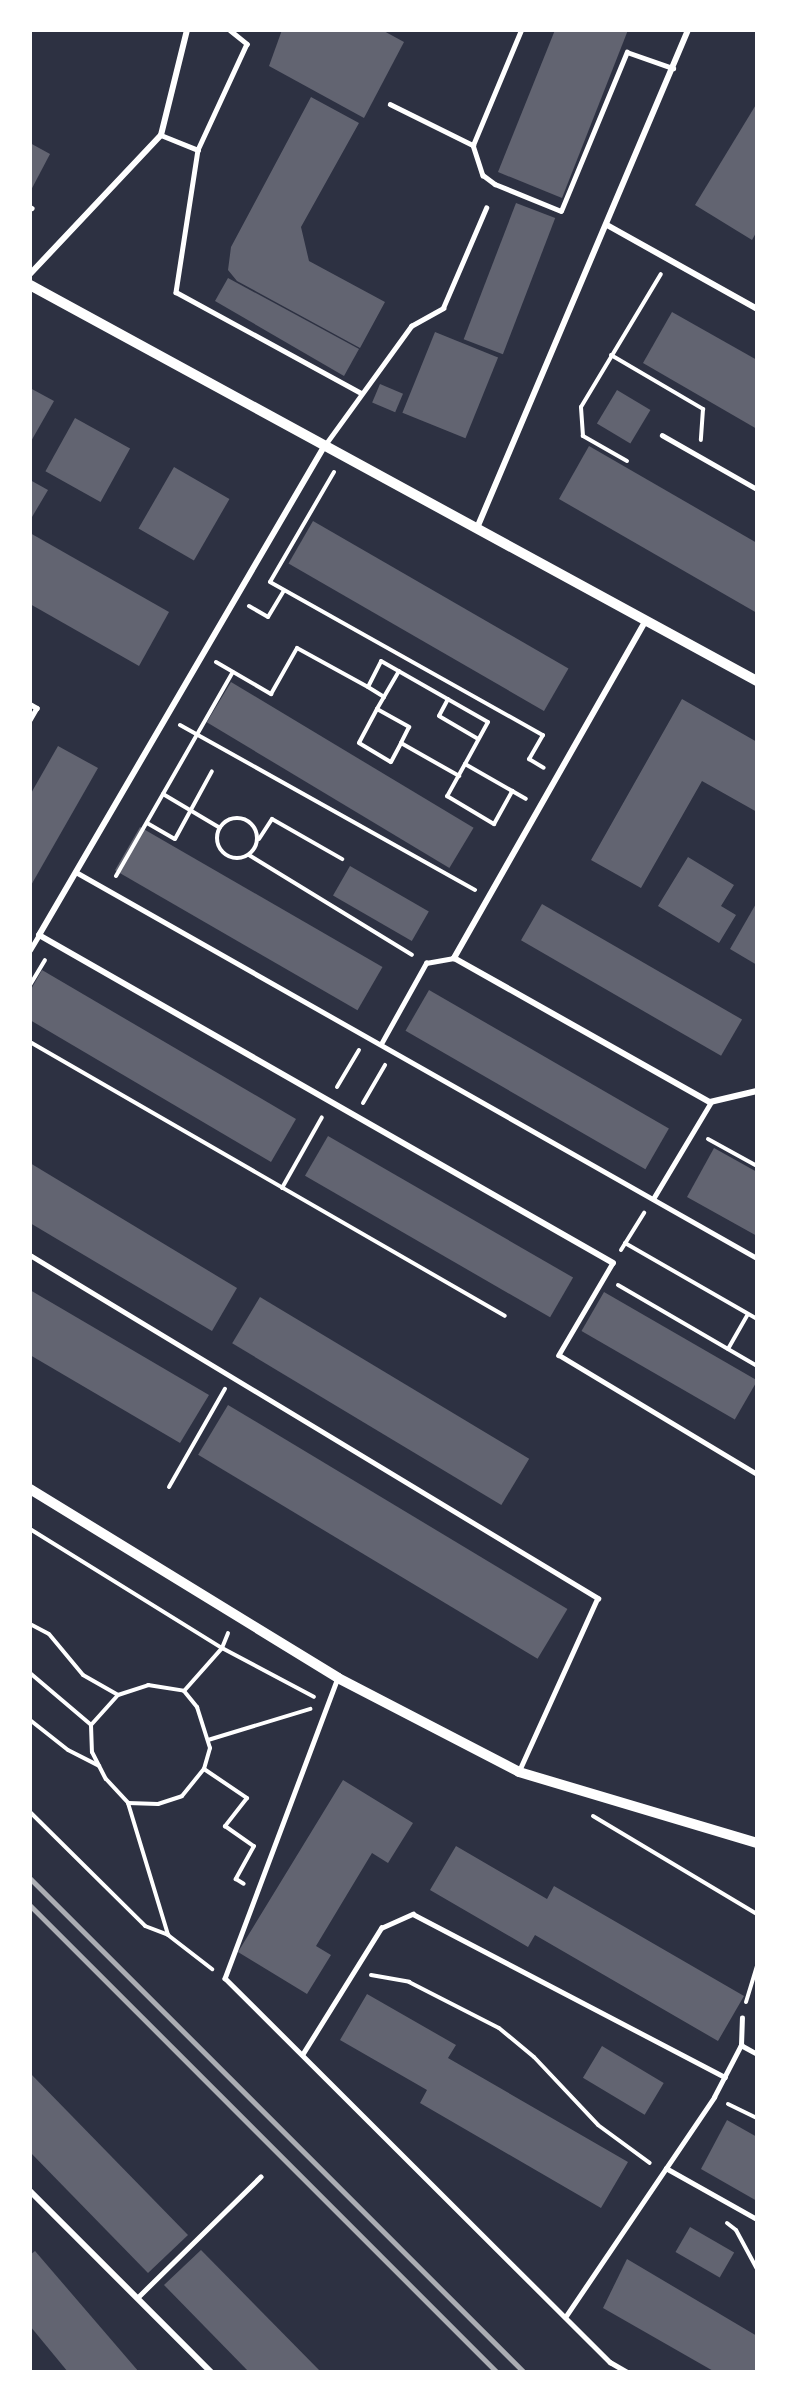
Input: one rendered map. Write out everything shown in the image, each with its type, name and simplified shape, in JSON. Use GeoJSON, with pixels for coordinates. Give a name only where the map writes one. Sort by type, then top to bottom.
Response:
{"type":"FeatureCollection","features":[{"type":"Feature","properties":{"kind":"street"},"geometry":{"type":"LineString","coordinates":[[30,274],[162,135],[187,30]]}},
{"type":"Feature","properties":{"kind":"street"},"geometry":{"type":"LineString","coordinates":[[477,528],[688,30]]}},
{"type":"Feature","properties":{"kind":"street"},"geometry":{"type":"LineString","coordinates":[[607,225],[757,309]]}},
{"type":"Feature","properties":{"kind":"street"},"geometry":{"type":"LineString","coordinates":[[30,285],[757,681]]}},
{"type":"Feature","properties":{"kind":"street"},"geometry":{"type":"LineString","coordinates":[[325,445],[39,935],[613,1263]]}},
{"type":"Feature","properties":{"kind":"street"},"geometry":{"type":"LineString","coordinates":[[647,620],[454,958],[711,1102],[757,1091]]}},
{"type":"Feature","properties":{"kind":"street"},"geometry":{"type":"LineString","coordinates":[[30,1489],[338,1678],[519,1772],[757,1844]]}},
{"type":"Feature","properties":{"kind":"street"},"geometry":{"type":"LineString","coordinates":[[30,2191],[211,2372]]}},
{"type":"Feature","properties":{"kind":"lane"},"geometry":{"type":"LineString","coordinates":[[230,30],[247,44],[198,150],[176,292],[361,393]]}},
{"type":"Feature","properties":{"kind":"lane"},"geometry":{"type":"LineString","coordinates":[[521,30],[473,145],[483,174],[495,184],[561,211],[627,52],[673,68]]}},
{"type":"Feature","properties":{"kind":"lane"},"geometry":{"type":"LineString","coordinates":[[390,104],[473,145]]}},
{"type":"Feature","properties":{"kind":"lane"},"geometry":{"type":"LineString","coordinates":[[162,135],[198,150]]}},
{"type":"Feature","properties":{"kind":"lane"},"geometry":{"type":"LineString","coordinates":[[325,445],[411,326],[443,308],[486,208]]}},
{"type":"Feature","properties":{"kind":"lane"},"geometry":{"type":"LineString","coordinates":[[662,435],[757,489]]}},
{"type":"Feature","properties":{"kind":"lane"},"geometry":{"type":"LineString","coordinates":[[30,704],[37,708],[30,720]]}},
{"type":"Feature","properties":{"kind":"lane"},"geometry":{"type":"LineString","coordinates":[[76,872],[757,1258]]}},
{"type":"Feature","properties":{"kind":"lane"},"geometry":{"type":"LineString","coordinates":[[30,950],[39,935]]}},
{"type":"Feature","properties":{"kind":"lane"},"geometry":{"type":"LineString","coordinates":[[381,1044],[426,963],[454,958]]}},
{"type":"Feature","properties":{"kind":"lane"},"geometry":{"type":"LineString","coordinates":[[653,1199],[711,1102]]}},
{"type":"Feature","properties":{"kind":"lane"},"geometry":{"type":"LineString","coordinates":[[30,1255],[598,1598],[519,1772]]}},
{"type":"Feature","properties":{"kind":"lane"},"geometry":{"type":"LineString","coordinates":[[613,1263],[559,1355],[757,1474]]}},
{"type":"Feature","properties":{"kind":"lane"},"geometry":{"type":"LineString","coordinates":[[338,1678],[225,1978],[620,2372]]}},
{"type":"Feature","properties":{"kind":"lane"},"geometry":{"type":"LineString","coordinates":[[302,2055],[381,1928],[413,1914],[725,2077]]}},
{"type":"Feature","properties":{"kind":"lane"},"geometry":{"type":"LineString","coordinates":[[566,2316],[714,2097],[741,2046],[742,2018]]}},
{"type":"Feature","properties":{"kind":"lane"},"geometry":{"type":"LineString","coordinates":[[741,2046],[757,2054]]}},
{"type":"Feature","properties":{"kind":"lane"},"geometry":{"type":"LineString","coordinates":[[666,2168],[757,2219]]}},
{"type":"Feature","properties":{"kind":"lane"},"geometry":{"type":"LineString","coordinates":[[137,2298],[260,2177]]}},
{"type":"Feature","properties":{"kind":"lane"},"geometry":{"type":"LineString","coordinates":[[610,2362],[627,2372]]}},
{"type":"Feature","properties":{"kind":"path"},"geometry":{"type":"LineString","coordinates":[[627,461],[583,436],[580,420],[581,407],[669,260]]}},
{"type":"Feature","properties":{"kind":"path"},"geometry":{"type":"LineString","coordinates":[[611,356],[703,409],[700,457]]}},
{"type":"Feature","properties":{"kind":"path"},"geometry":{"type":"LineString","coordinates":[[344,455],[270,582],[543,735],[529,759]]}},
{"type":"Feature","properties":{"kind":"path"},"geometry":{"type":"LineString","coordinates":[[268,617],[284,590]]}},
{"type":"Feature","properties":{"kind":"path"},"geometry":{"type":"LineString","coordinates":[[203,654],[271,694],[297,648],[384,697]]}},
{"type":"Feature","properties":{"kind":"path"},"geometry":{"type":"LineString","coordinates":[[368,687],[381,661],[488,722],[447,796],[494,824],[512,791]]}},
{"type":"Feature","properties":{"kind":"path"},"geometry":{"type":"LineString","coordinates":[[377,709],[409,727],[392,762],[359,743],[377,709],[399,671]]}},
{"type":"Feature","properties":{"kind":"path"},"geometry":{"type":"LineString","coordinates":[[108,890],[233,672]]}},
{"type":"Feature","properties":{"kind":"path"},"geometry":{"type":"LineString","coordinates":[[448,699],[439,716],[478,739]]}},
{"type":"Feature","properties":{"kind":"path"},"geometry":{"type":"LineString","coordinates":[[166,717],[489,898]]}},
{"type":"Feature","properties":{"kind":"path"},"geometry":{"type":"LineString","coordinates":[[401,743],[459,776]]}},
{"type":"Feature","properties":{"kind":"path"},"geometry":{"type":"LineString","coordinates":[[465,764],[540,808]]}},
{"type":"Feature","properties":{"kind":"path"},"geometry":{"type":"LineString","coordinates":[[147,823],[175,839],[212,771]]}},
{"type":"Feature","properties":{"kind":"path"},"geometry":{"type":"LineString","coordinates":[[163,795],[220,828]]}},
{"type":"Feature","properties":{"kind":"path"},"geometry":{"type":"LineString","coordinates":[[256,843],[254,827],[244,819],[231,819],[220,828],[217,839],[222,851],[234,858],[249,855],[426,963]]}},
{"type":"Feature","properties":{"kind":"path"},"geometry":{"type":"LineString","coordinates":[[249,855],[272,819],[342,859]]}},
{"type":"Feature","properties":{"kind":"path"},"geometry":{"type":"LineString","coordinates":[[30,985],[54,944]]}},
{"type":"Feature","properties":{"kind":"path"},"geometry":{"type":"LineString","coordinates":[[341,1080],[366,1037]]}},
{"type":"Feature","properties":{"kind":"path"},"geometry":{"type":"LineString","coordinates":[[30,1042],[505,1316]]}},
{"type":"Feature","properties":{"kind":"path"},"geometry":{"type":"LineString","coordinates":[[369,1092],[392,1051]]}},
{"type":"Feature","properties":{"kind":"path"},"geometry":{"type":"LineString","coordinates":[[282,1188],[322,1117]]}},
{"type":"Feature","properties":{"kind":"path"},"geometry":{"type":"LineString","coordinates":[[694,1131],[757,1166]]}},
{"type":"Feature","properties":{"kind":"path"},"geometry":{"type":"LineString","coordinates":[[653,1199],[625,1243],[757,1319]]}},
{"type":"Feature","properties":{"kind":"path"},"geometry":{"type":"LineString","coordinates":[[604,1278],[757,1366]]}},
{"type":"Feature","properties":{"kind":"path"},"geometry":{"type":"LineString","coordinates":[[728,1349],[748,1314]]}},
{"type":"Feature","properties":{"kind":"path"},"geometry":{"type":"LineString","coordinates":[[169,1487],[232,1377]]}},
{"type":"Feature","properties":{"kind":"path"},"geometry":{"type":"LineString","coordinates":[[30,1529],[222,1648],[328,1704]]}},
{"type":"Feature","properties":{"kind":"path"},"geometry":{"type":"LineString","coordinates":[[184,1691],[222,1648],[236,1617]]}},
{"type":"Feature","properties":{"kind":"path"},"geometry":{"type":"LineString","coordinates":[[30,1624],[49,1634],[82,1675],[119,1695]]}},
{"type":"Feature","properties":{"kind":"path"},"geometry":{"type":"LineString","coordinates":[[30,1673],[92,1725]]}},
{"type":"Feature","properties":{"kind":"path"},"geometry":{"type":"LineString","coordinates":[[128,1803],[158,1804],[182,1796],[204,1769],[210,1748],[208,1740],[196,1707],[184,1691],[148,1685],[119,1695],[92,1725],[92,1752],[99,1766],[128,1803],[168,1935]]}},
{"type":"Feature","properties":{"kind":"path"},"geometry":{"type":"LineString","coordinates":[[208,1740],[328,1704]]}},
{"type":"Feature","properties":{"kind":"path"},"geometry":{"type":"LineString","coordinates":[[30,1720],[68,1750],[99,1766]]}},
{"type":"Feature","properties":{"kind":"path"},"geometry":{"type":"LineString","coordinates":[[204,1769],[247,1798],[225,1826],[254,1846],[236,1879],[258,1892]]}},
{"type":"Feature","properties":{"kind":"path"},"geometry":{"type":"LineString","coordinates":[[30,1812],[145,1926],[168,1935],[225,1978]]}},
{"type":"Feature","properties":{"kind":"path"},"geometry":{"type":"LineString","coordinates":[[588,1814],[757,1914]]}},
{"type":"Feature","properties":{"kind":"path"},"geometry":{"type":"LineString","coordinates":[[749,1989],[757,1965]]}},
{"type":"Feature","properties":{"kind":"path"},"geometry":{"type":"LineString","coordinates":[[354,1971],[409,1982],[499,2028],[534,2057],[598,2125],[662,2174]]}},
{"type":"Feature","properties":{"kind":"path"},"geometry":{"type":"LineString","coordinates":[[714,2097],[757,2118]]}},
{"type":"Feature","properties":{"kind":"path"},"geometry":{"type":"LineString","coordinates":[[720,2218],[736,2230],[757,2269]]}},
{"type":"Feature","properties":{"kind":"building"},"geometry":{"type":"Polygon","coordinates":[[[282,30],[382,30],[404,42],[364,118],[269,66],[282,30]]]}},
{"type":"Feature","properties":{"kind":"building"},"geometry":{"type":"Polygon","coordinates":[[[555,30],[628,30],[562,198],[498,172],[555,30]]]}},
{"type":"Feature","properties":{"kind":"building"},"geometry":{"type":"Polygon","coordinates":[[[311,97],[359,123],[301,227],[309,261],[385,302],[360,348],[237,281],[228,270],[231,247],[311,97]]]}},
{"type":"Feature","properties":{"kind":"building"},"geometry":{"type":"Polygon","coordinates":[[[757,103],[757,231],[752,240],[695,205],[757,103]]]}},
{"type":"Feature","properties":{"kind":"building"},"geometry":{"type":"Polygon","coordinates":[[[30,143],[50,154],[30,192],[30,143]]]}},
{"type":"Feature","properties":{"kind":"building"},"geometry":{"type":"Polygon","coordinates":[[[516,203],[555,218],[503,354],[464,339],[516,203]]]}},
{"type":"Feature","properties":{"kind":"building"},"geometry":{"type":"Polygon","coordinates":[[[228,278],[359,349],[344,376],[215,301],[228,278]]]}},
{"type":"Feature","properties":{"kind":"building"},"geometry":{"type":"Polygon","coordinates":[[[672,312],[757,360],[757,429],[643,363],[672,312]]]}},
{"type":"Feature","properties":{"kind":"building"},"geometry":{"type":"Polygon","coordinates":[[[435,332],[498,357],[465,438],[402,413],[435,332]]]}},
{"type":"Feature","properties":{"kind":"building"},"geometry":{"type":"Polygon","coordinates":[[[380,384],[403,394],[395,412],[372,402],[380,384]]]}},
{"type":"Feature","properties":{"kind":"building"},"geometry":{"type":"Polygon","coordinates":[[[30,388],[54,401],[30,443],[30,388]]]}},
{"type":"Feature","properties":{"kind":"building"},"geometry":{"type":"Polygon","coordinates":[[[617,390],[650,410],[630,444],[597,423],[617,390]]]}},
{"type":"Feature","properties":{"kind":"building"},"geometry":{"type":"Polygon","coordinates":[[[75,418],[130,449],[101,502],[45,471],[75,418]]]}},
{"type":"Feature","properties":{"kind":"building"},"geometry":{"type":"Polygon","coordinates":[[[589,446],[757,543],[757,613],[559,499],[589,446]]]}},
{"type":"Feature","properties":{"kind":"building"},"geometry":{"type":"Polygon","coordinates":[[[174,467],[229,499],[194,560],[139,528],[174,467]]]}},
{"type":"Feature","properties":{"kind":"building"},"geometry":{"type":"Polygon","coordinates":[[[30,480],[48,490],[32,517],[30,515],[30,480]]]}},
{"type":"Feature","properties":{"kind":"building"},"geometry":{"type":"Polygon","coordinates":[[[313,521],[568,668],[544,711],[288,563],[313,521]]]}},
{"type":"Feature","properties":{"kind":"building"},"geometry":{"type":"Polygon","coordinates":[[[30,533],[169,612],[139,666],[30,604],[30,533]]]}},
{"type":"Feature","properties":{"kind":"building"},"geometry":{"type":"Polygon","coordinates":[[[231,682],[474,828],[449,868],[207,722],[231,682]]]}},
{"type":"Feature","properties":{"kind":"building"},"geometry":{"type":"Polygon","coordinates":[[[682,699],[757,742],[757,812],[702,781],[641,888],[591,860],[682,699]]]}},
{"type":"Feature","properties":{"kind":"building"},"geometry":{"type":"Polygon","coordinates":[[[58,746],[98,768],[30,887],[30,795],[58,746]]]}},
{"type":"Feature","properties":{"kind":"building"},"geometry":{"type":"Polygon","coordinates":[[[140,827],[382,967],[357,1010],[115,870],[140,827]]]}},
{"type":"Feature","properties":{"kind":"building"},"geometry":{"type":"Polygon","coordinates":[[[688,857],[734,885],[721,906],[736,915],[719,943],[658,906],[688,857]]]}},
{"type":"Feature","properties":{"kind":"building"},"geometry":{"type":"Polygon","coordinates":[[[350,866],[429,912],[412,941],[333,895],[350,866]]]}},
{"type":"Feature","properties":{"kind":"building"},"geometry":{"type":"Polygon","coordinates":[[[757,902],[757,965],[730,949],[757,902]]]}},
{"type":"Feature","properties":{"kind":"building"},"geometry":{"type":"Polygon","coordinates":[[[542,904],[742,1019],[721,1056],[521,940],[542,904]]]}},
{"type":"Feature","properties":{"kind":"building"},"geometry":{"type":"Polygon","coordinates":[[[42,970],[296,1119],[271,1162],[30,1020],[30,991],[42,970]]]}},
{"type":"Feature","properties":{"kind":"building"},"geometry":{"type":"Polygon","coordinates":[[[429,990],[669,1128],[645,1169],[406,1031],[429,990]]]}},
{"type":"Feature","properties":{"kind":"building"},"geometry":{"type":"Polygon","coordinates":[[[328,1136],[573,1278],[550,1317],[305,1176],[328,1136]]]}},
{"type":"Feature","properties":{"kind":"building"},"geometry":{"type":"Polygon","coordinates":[[[714,1148],[757,1172],[757,1236],[687,1197],[714,1148]]]}},
{"type":"Feature","properties":{"kind":"building"},"geometry":{"type":"Polygon","coordinates":[[[30,1163],[237,1288],[212,1331],[30,1223],[30,1163]]]}},
{"type":"Feature","properties":{"kind":"building"},"geometry":{"type":"Polygon","coordinates":[[[30,1290],[209,1395],[180,1443],[30,1355],[30,1290]]]}},
{"type":"Feature","properties":{"kind":"building"},"geometry":{"type":"Polygon","coordinates":[[[604,1292],[757,1380],[735,1419],[582,1331],[604,1292]]]}},
{"type":"Feature","properties":{"kind":"building"},"geometry":{"type":"Polygon","coordinates":[[[260,1297],[529,1459],[501,1505],[232,1343],[260,1297]]]}},
{"type":"Feature","properties":{"kind":"building"},"geometry":{"type":"Polygon","coordinates":[[[228,1405],[567,1609],[538,1659],[198,1455],[228,1405]]]}},
{"type":"Feature","properties":{"kind":"building"},"geometry":{"type":"Polygon","coordinates":[[[343,1780],[413,1823],[388,1863],[372,1853],[316,1946],[331,1955],[307,1994],[238,1952],[343,1780]]]}},
{"type":"Feature","properties":{"kind":"building"},"geometry":{"type":"Polygon","coordinates":[[[456,1846],[547,1899],[554,1886],[744,1996],[718,2041],[535,1935],[528,1947],[430,1890],[456,1846]]]}},
{"type":"Feature","properties":{"kind":"building"},"geometry":{"type":"Polygon","coordinates":[[[367,1994],[456,2045],[448,2058],[628,2162],[601,2208],[420,2103],[427,2090],[340,2040],[367,1994]]]}},
{"type":"Feature","properties":{"kind":"building"},"geometry":{"type":"Polygon","coordinates":[[[602,2046],[664,2083],[645,2115],[583,2078],[602,2046]]]}},
{"type":"Feature","properties":{"kind":"building"},"geometry":{"type":"Polygon","coordinates":[[[30,2073],[188,2235],[148,2273],[30,2152],[30,2073]]]}},
{"type":"Feature","properties":{"kind":"building"},"geometry":{"type":"Polygon","coordinates":[[[727,2120],[757,2137],[757,2201],[701,2169],[727,2120]]]}},
{"type":"Feature","properties":{"kind":"building"},"geometry":{"type":"Polygon","coordinates":[[[690,2227],[734,2252],[720,2278],[675,2252],[690,2227]]]}},
{"type":"Feature","properties":{"kind":"building"},"geometry":{"type":"Polygon","coordinates":[[[201,2250],[321,2372],[249,2372],[164,2285],[201,2250]]]}},
{"type":"Feature","properties":{"kind":"building"},"geometry":{"type":"Polygon","coordinates":[[[35,2251],[139,2372],[68,2372],[30,2326],[30,2255],[35,2251]]]}},
{"type":"Feature","properties":{"kind":"building"},"geometry":{"type":"Polygon","coordinates":[[[627,2259],[757,2336],[757,2372],[715,2372],[603,2308],[627,2259]]]}},
{"type":"Feature","properties":{"kind":"railway"},"geometry":{"type":"LineString","coordinates":[[30,1878],[524,2372]]}},
{"type":"Feature","properties":{"kind":"railway"},"geometry":{"type":"LineString","coordinates":[[30,1905],[497,2372]]}}]}
